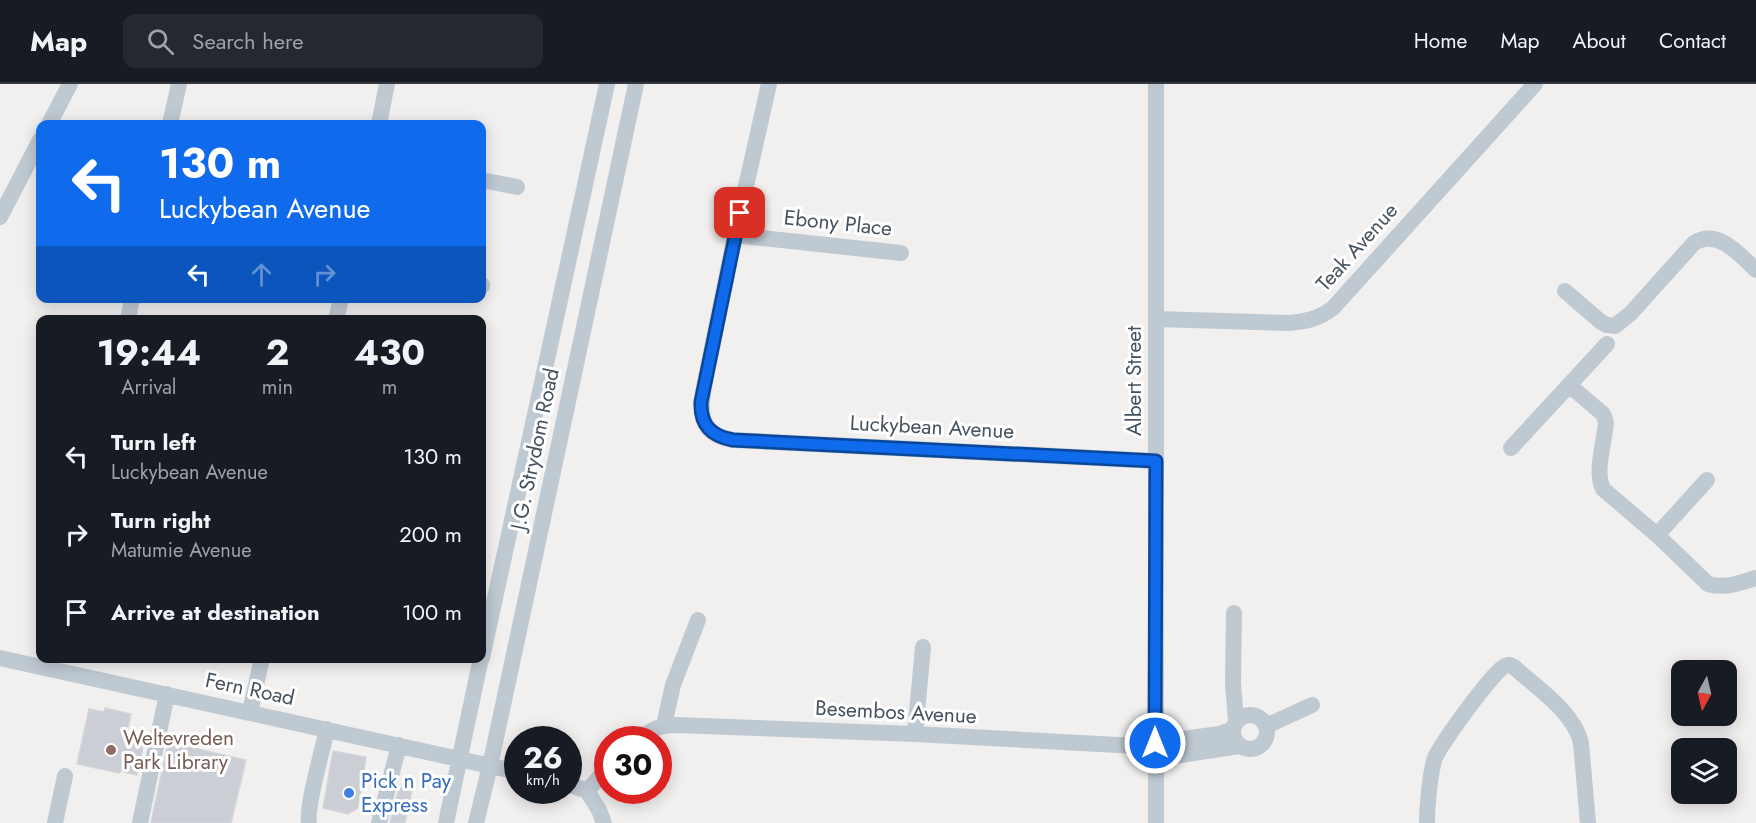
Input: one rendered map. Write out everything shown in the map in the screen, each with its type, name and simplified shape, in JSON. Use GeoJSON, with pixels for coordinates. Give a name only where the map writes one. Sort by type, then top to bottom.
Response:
{"type":"FeatureCollection","features":[{"type":"Feature","properties":{"kind":"street"},"geometry":{"type":"LineString","coordinates":[[50,120],[70,84]]}},
{"type":"Feature","properties":{"kind":"street"},"geometry":{"type":"LineString","coordinates":[[171,120],[179,84]]}},
{"type":"Feature","properties":{"kind":"street"},"geometry":{"type":"LineString","coordinates":[[380,120],[387,84]]}},
{"type":"Feature","properties":{"kind":"street","name":"J.G. Strydom Road"},"geometry":{"type":"LineString","coordinates":[[486,635],[607,84]]}},
{"type":"Feature","properties":{"kind":"street","name":"J.G. Strydom Road"},"geometry":{"type":"LineString","coordinates":[[476,823],[636,84]]}},
{"type":"Feature","properties":{"kind":"street"},"geometry":{"type":"LineString","coordinates":[[735,235],[769,84]]}},
{"type":"Feature","properties":{"kind":"street","name":"Albert Street"},"geometry":{"type":"LineString","coordinates":[[1156,84],[1156,823]]}},
{"type":"Feature","properties":{"kind":"street","name":"Teak Avenue"},"geometry":{"type":"LineString","coordinates":[[1156,319],[1287,323],[1324,315],[1333,308],[1535,84]]}},
{"type":"Feature","properties":{"kind":"street"},"geometry":{"type":"LineString","coordinates":[[0,217],[36,148]]}},
{"type":"Feature","properties":{"kind":"street"},"geometry":{"type":"LineString","coordinates":[[486,181],[517,187]]}},
{"type":"Feature","properties":{"kind":"street","name":"Ebony Place"},"geometry":{"type":"LineString","coordinates":[[735,235],[901,253]]}},
{"type":"Feature","properties":{"kind":"street","name":"Luckybean Avenue"},"geometry":{"type":"LineString","coordinates":[[735,235],[701,402],[702,418],[714,434],[733,440],[1156,461]]}},
{"type":"Feature","properties":{"kind":"street"},"geometry":{"type":"LineString","coordinates":[[1565,291],[1601,322],[1615,326],[1631,313],[1699,240],[1709,238],[1722,242],[1756,270]]}},
{"type":"Feature","properties":{"kind":"street"},"geometry":{"type":"LineString","coordinates":[[1511,448],[1607,344]]}},
{"type":"Feature","properties":{"kind":"street"},"geometry":{"type":"LineString","coordinates":[[1569,386],[1603,414],[1606,422],[1599,473],[1599,482],[1603,489],[1657,535],[1708,584],[1731,586],[1756,578]]}},
{"type":"Feature","properties":{"kind":"street"},"geometry":{"type":"LineString","coordinates":[[1657,535],[1707,480]]}},
{"type":"Feature","properties":{"kind":"street"},"geometry":{"type":"LineString","coordinates":[[1234,613],[1233,738],[1239,746]]}},
{"type":"Feature","properties":{"kind":"street"},"geometry":{"type":"LineString","coordinates":[[664,725],[673,685],[698,621]]}},
{"type":"Feature","properties":{"kind":"street"},"geometry":{"type":"LineString","coordinates":[[915,734],[923,647]]}},
{"type":"Feature","properties":{"kind":"street","name":"Fern Road"},"geometry":{"type":"LineString","coordinates":[[0,658],[36,662]]}},
{"type":"Feature","properties":{"kind":"street"},"geometry":{"type":"LineString","coordinates":[[250,712],[261,663]]}},
{"type":"Feature","properties":{"kind":"street","name":"J.G. Strydom Road"},"geometry":{"type":"LineString","coordinates":[[446,823],[480,663]]}},
{"type":"Feature","properties":{"kind":"street","name":"Fern Road"},"geometry":{"type":"LineString","coordinates":[[51,664],[167,694],[504,769]]}},
{"type":"Feature","properties":{"kind":"street"},"geometry":{"type":"LineString","coordinates":[[1427,823],[1432,767],[1437,754],[1484,689],[1498,671],[1506,665],[1514,667],[1566,714],[1578,732],[1588,823]]}},
{"type":"Feature","properties":{"kind":"street"},"geometry":{"type":"LineString","coordinates":[[140,823],[167,694]]}},
{"type":"Feature","properties":{"kind":"street"},"geometry":{"type":"LineString","coordinates":[[1266,726],[1311,705]]}},
{"type":"Feature","properties":{"kind":"street"},"geometry":{"type":"LineString","coordinates":[[1244,715],[1253,715],[1261,719],[1266,726],[1267,735],[1263,743],[1256,748],[1247,749],[1239,746],[1155,750],[1219,734],[1234,725],[1244,715]]}},
{"type":"Feature","properties":{"kind":"street","name":"Besembos Avenue"},"geometry":{"type":"LineString","coordinates":[[664,725],[915,734],[1155,750]]}},
{"type":"Feature","properties":{"kind":"street"},"geometry":{"type":"LineString","coordinates":[[309,823],[308,818],[327,729]]}},
{"type":"Feature","properties":{"kind":"street"},"geometry":{"type":"LineString","coordinates":[[379,823],[399,745]]}},
{"type":"Feature","properties":{"kind":"street"},"geometry":{"type":"LineString","coordinates":[[55,823],[65,776]]}},
{"type":"Feature","properties":{"kind":"street"},"geometry":{"type":"LineString","coordinates":[[587,791],[594,783]]}},
{"type":"Feature","properties":{"kind":"street"},"geometry":{"type":"LineString","coordinates":[[582,789],[587,791],[604,823]]}},
{"type":"Feature","properties":{"kind":"building","name":"Weltevreden Park Library"},"geometry":{"type":"Polygon","coordinates":[[[105,708],[131,714],[127,733],[145,737],[137,775],[77,764],[89,709],[104,712],[105,708]]]}},
{"type":"Feature","properties":{"kind":"building"},"geometry":{"type":"Polygon","coordinates":[[[168,742],[246,760],[231,823],[151,823],[168,742]]]}},
{"type":"Feature","properties":{"kind":"building"},"geometry":{"type":"Polygon","coordinates":[[[333,751],[366,757],[358,808],[348,814],[323,808],[333,751]]]}},
{"type":"Feature","properties":{"kind":"building"},"geometry":{"type":"Polygon","coordinates":[[[399,787],[412,790],[405,823],[390,823],[399,787]]]}},
{"type":"Feature","properties":{"kind":"place","name":"Weltevreden Park Library"},"geometry":{"type":"Point","coordinates":[111,750]}},
{"type":"Feature","properties":{"kind":"place","name":"Pick n Pay Express"},"geometry":{"type":"Point","coordinates":[349,793]}},
{"type":"Feature","properties":{"kind":"route"},"geometry":{"type":"LineString","coordinates":[[740,213],[701,402],[702,418],[714,434],[733,440],[1156,461],[1155,743]]}}]}
